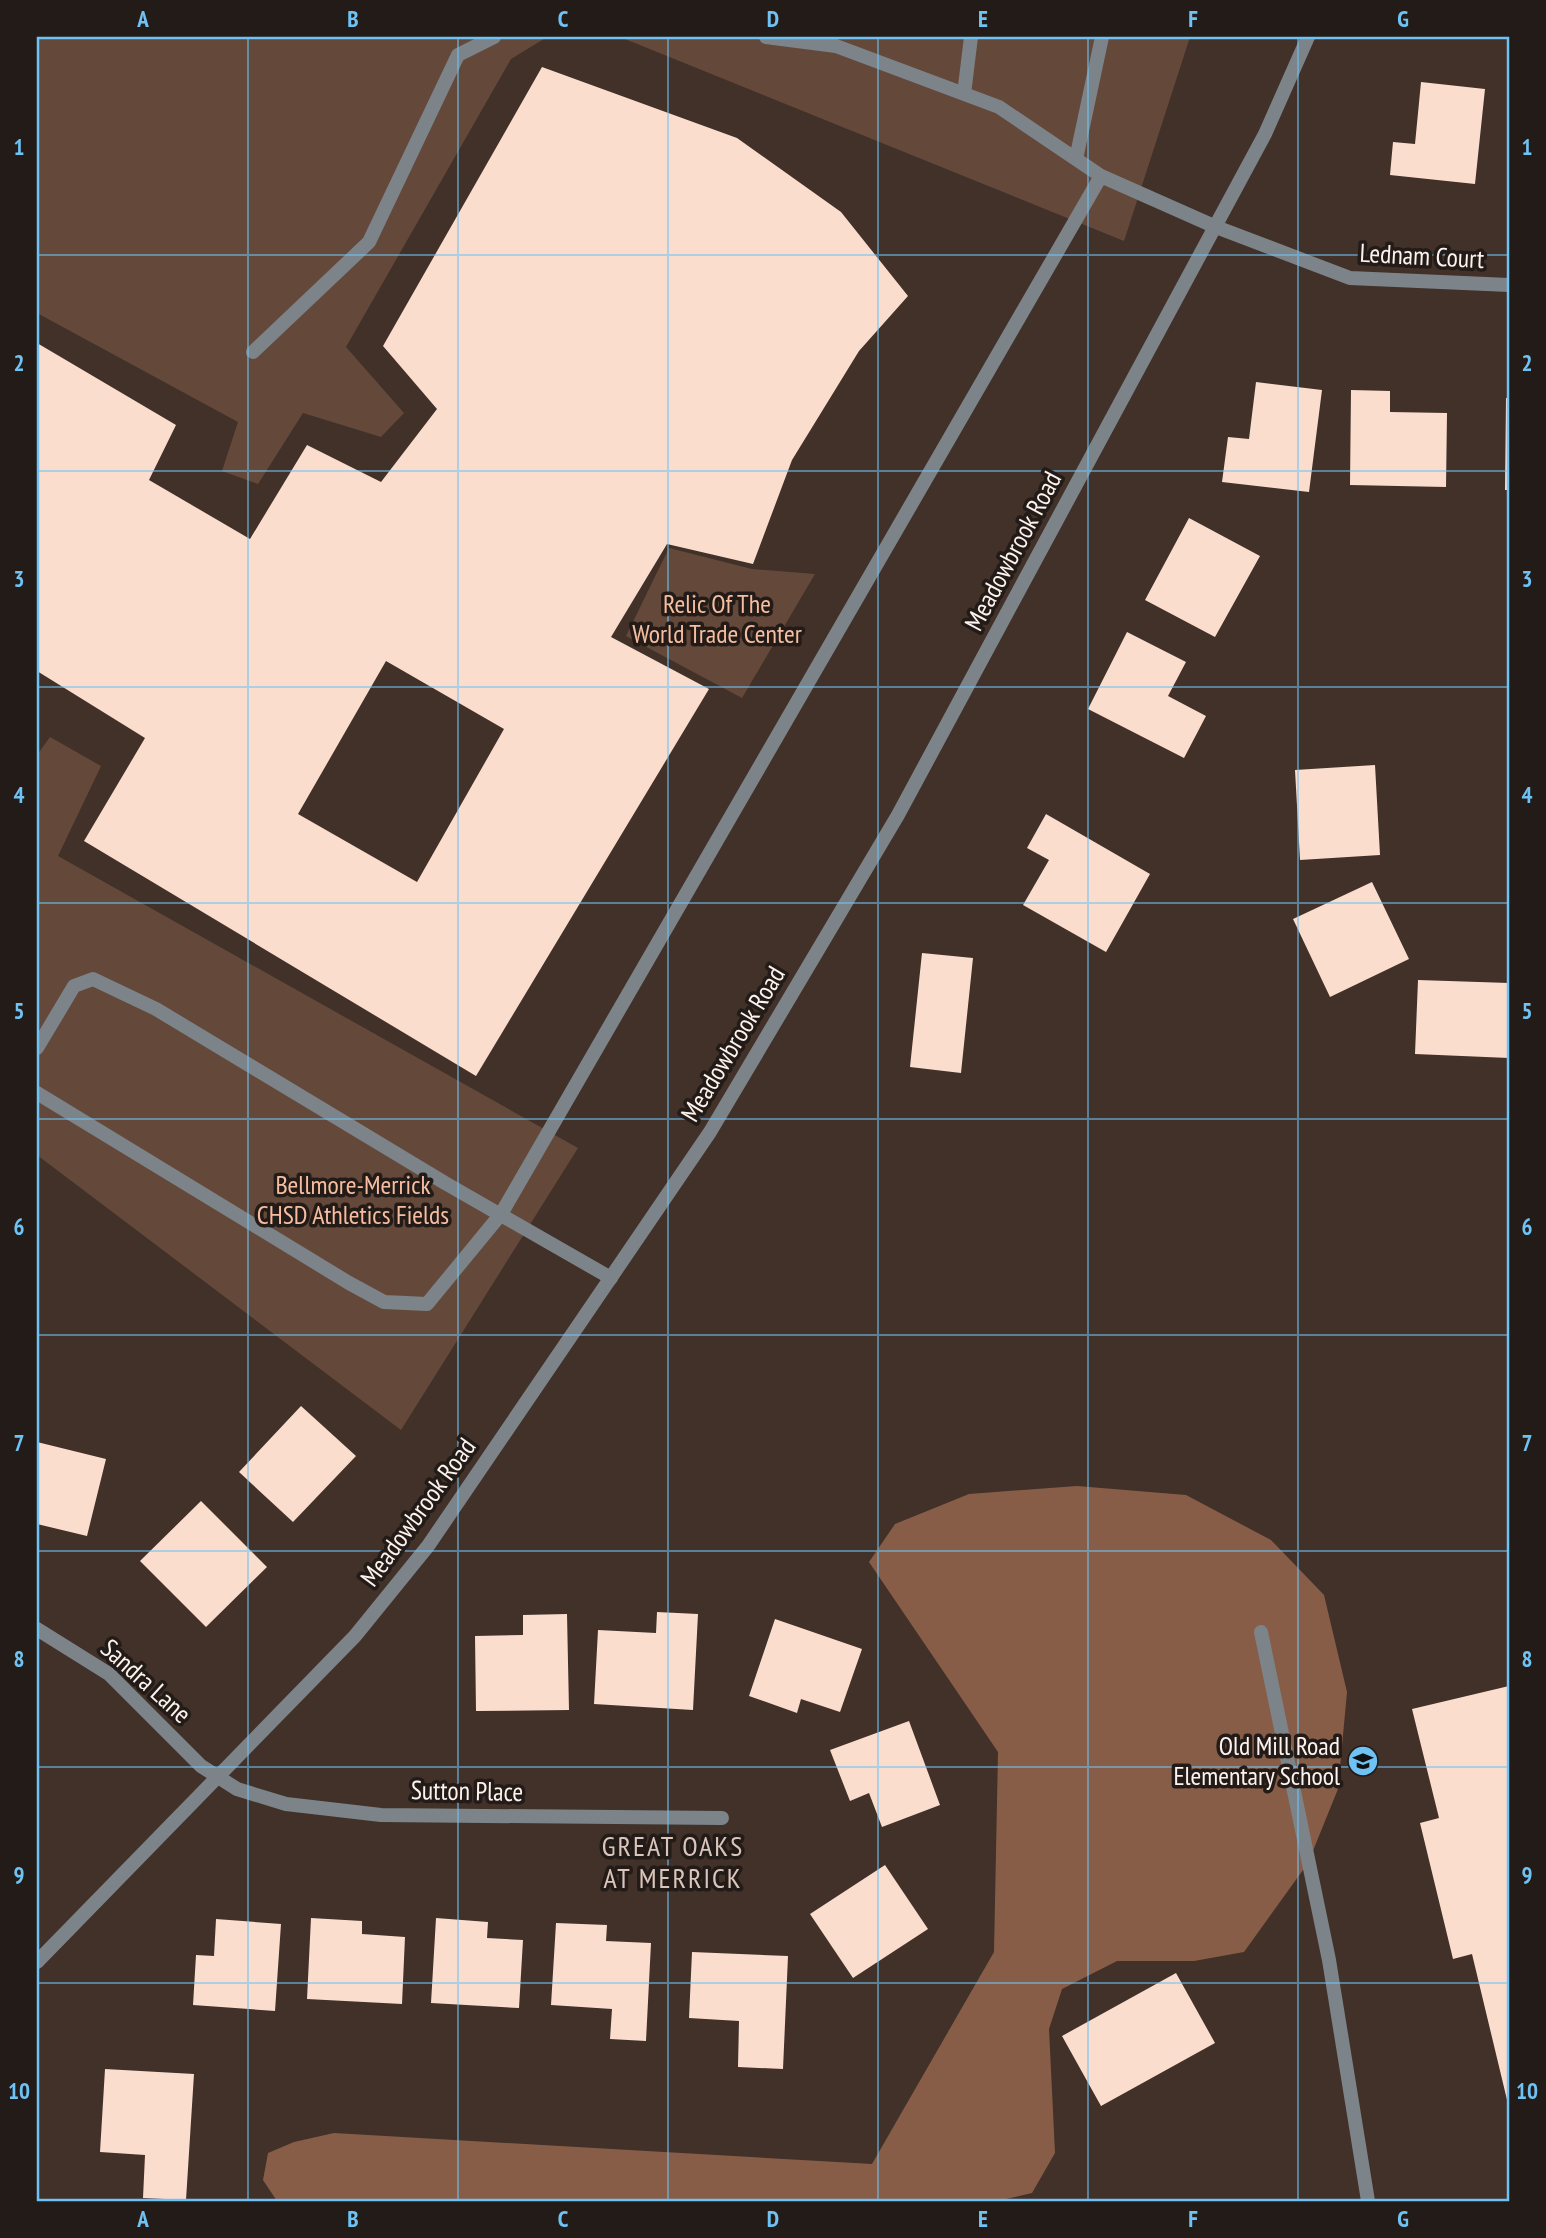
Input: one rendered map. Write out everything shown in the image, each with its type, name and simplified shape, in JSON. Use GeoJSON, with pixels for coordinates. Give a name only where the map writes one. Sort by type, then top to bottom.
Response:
{"type":"FeatureCollection","features":[{"type":"Feature","properties":{"kind":"street"},"geometry":{"type":"LineString","coordinates":[[253,352],[369,242],[458,55],[494,37]]}},
{"type":"Feature","properties":{"kind":"street","name":"Lednam Court"},"geometry":{"type":"LineString","coordinates":[[766,37],[836,46],[999,107],[1101,176],[1216,227],[1350,278],[1509,285]]}},
{"type":"Feature","properties":{"kind":"street"},"geometry":{"type":"LineString","coordinates":[[964,94],[971,37]]}},
{"type":"Feature","properties":{"kind":"street"},"geometry":{"type":"LineString","coordinates":[[1076,159],[1102,37]]}},
{"type":"Feature","properties":{"kind":"street","name":"Meadowbrook Road"},"geometry":{"type":"LineString","coordinates":[[37,1962],[355,1636],[428,1546],[710,1132],[898,815],[1216,227],[1265,134],[1308,37]]}},
{"type":"Feature","properties":{"kind":"street"},"geometry":{"type":"LineString","coordinates":[[37,1093],[384,1302],[427,1304],[501,1214],[1101,176]]}},
{"type":"Feature","properties":{"kind":"street"},"geometry":{"type":"LineString","coordinates":[[37,1048],[74,986],[93,979],[156,1009],[611,1278]]}},
{"type":"Feature","properties":{"kind":"street","name":"Sandra Lane"},"geometry":{"type":"LineString","coordinates":[[37,1629],[109,1674],[201,1766],[218,1776]]}},
{"type":"Feature","properties":{"kind":"street"},"geometry":{"type":"LineString","coordinates":[[1261,1632],[1329,1960],[1368,2201]]}},
{"type":"Feature","properties":{"kind":"street","name":"Sutton Place"},"geometry":{"type":"LineString","coordinates":[[218,1776],[237,1789],[286,1804],[381,1815],[722,1818]]}},
{"type":"Feature","properties":{"kind":"green space"},"geometry":{"type":"Polygon","coordinates":[[[37,37],[547,37],[511,59],[346,347],[404,413],[381,437],[303,413],[258,484],[222,471],[238,422],[37,313],[37,37]]]}},
{"type":"Feature","properties":{"kind":"green space"},"geometry":{"type":"Polygon","coordinates":[[[620,37],[1190,37],[1124,241],[620,37]]]}},
{"type":"Feature","properties":{"kind":"green space","name":"Relic Of The World Trade Center"},"geometry":{"type":"Polygon","coordinates":[[[669,548],[752,569],[815,574],[742,698],[626,636],[669,548]]]}},
{"type":"Feature","properties":{"kind":"green space","name":"Bellmore-Merrick CHSD Athletics Fields"},"geometry":{"type":"Polygon","coordinates":[[[50,737],[101,766],[58,856],[578,1148],[401,1430],[37,1155],[37,755],[50,737]]]}},
{"type":"Feature","properties":{"kind":"shaded area"},"geometry":{"type":"Polygon","coordinates":[[[1077,1486],[1186,1495],[1271,1540],[1324,1595],[1347,1692],[1338,1789],[1308,1863],[1244,1952],[1194,1961],[1117,1961],[1062,1989],[1049,2029],[1055,2153],[1032,2193],[998,2201],[277,2201],[263,2180],[268,2153],[294,2142],[334,2133],[872,2164],[994,1952],[998,1752],[869,1562],[895,1524],[969,1494],[1077,1486]]]}},
{"type":"Feature","properties":{"kind":"building"},"geometry":{"type":"Polygon","coordinates":[[[542,67],[737,138],[841,212],[908,296],[859,351],[792,460],[753,564],[667,544],[611,637],[709,689],[476,1076],[84,841],[145,738],[37,671],[37,343],[176,425],[149,480],[250,539],[307,445],[381,482],[437,409],[383,346],[542,67]],[[386,661],[298,814],[417,882],[504,729],[386,661]]]}},
{"type":"Feature","properties":{"kind":"building"},"geometry":{"type":"Polygon","coordinates":[[[1421,82],[1485,89],[1475,184],[1390,175],[1393,142],[1415,144],[1421,82]]]}},
{"type":"Feature","properties":{"kind":"building"},"geometry":{"type":"Polygon","coordinates":[[[1256,382],[1322,390],[1309,492],[1222,482],[1228,437],[1249,439],[1256,382]]]}},
{"type":"Feature","properties":{"kind":"building"},"geometry":{"type":"Polygon","coordinates":[[[1351,390],[1390,391],[1390,412],[1447,413],[1446,487],[1350,485],[1351,390]]]}},
{"type":"Feature","properties":{"kind":"building"},"geometry":{"type":"Polygon","coordinates":[[[1506,398],[1509,398],[1509,490],[1505,490],[1506,398]]]}},
{"type":"Feature","properties":{"kind":"building"},"geometry":{"type":"Polygon","coordinates":[[[1189,518],[1260,556],[1215,637],[1145,600],[1189,518]]]}},
{"type":"Feature","properties":{"kind":"building"},"geometry":{"type":"Polygon","coordinates":[[[1127,632],[1186,662],[1168,696],[1206,716],[1184,758],[1088,709],[1127,632]]]}},
{"type":"Feature","properties":{"kind":"building"},"geometry":{"type":"Polygon","coordinates":[[[1375,765],[1380,855],[1300,860],[1295,770],[1375,765]]]}},
{"type":"Feature","properties":{"kind":"building"},"geometry":{"type":"Polygon","coordinates":[[[1046,814],[1150,874],[1106,952],[1023,905],[1049,860],[1027,848],[1046,814]]]}},
{"type":"Feature","properties":{"kind":"building"},"geometry":{"type":"Polygon","coordinates":[[[1372,882],[1409,959],[1330,997],[1293,919],[1372,882]]]}},
{"type":"Feature","properties":{"kind":"building"},"geometry":{"type":"Polygon","coordinates":[[[922,953],[973,958],[961,1073],[910,1067],[922,953]]]}},
{"type":"Feature","properties":{"kind":"building"},"geometry":{"type":"Polygon","coordinates":[[[1418,980],[1509,983],[1509,1058],[1415,1054],[1418,980]]]}},
{"type":"Feature","properties":{"kind":"building"},"geometry":{"type":"Polygon","coordinates":[[[301,1406],[356,1456],[293,1522],[239,1472],[301,1406]]]}},
{"type":"Feature","properties":{"kind":"building"},"geometry":{"type":"Polygon","coordinates":[[[37,1442],[106,1459],[87,1536],[37,1524],[37,1442]]]}},
{"type":"Feature","properties":{"kind":"building"},"geometry":{"type":"Polygon","coordinates":[[[201,1501],[267,1567],[206,1627],[140,1561],[201,1501]]]}},
{"type":"Feature","properties":{"kind":"building"},"geometry":{"type":"Polygon","coordinates":[[[657,1612],[698,1614],[693,1710],[594,1704],[598,1630],[656,1633],[657,1612]]]}},
{"type":"Feature","properties":{"kind":"building"},"geometry":{"type":"Polygon","coordinates":[[[567,1614],[569,1710],[476,1711],[475,1636],[523,1635],[523,1615],[567,1614]]]}},
{"type":"Feature","properties":{"kind":"building"},"geometry":{"type":"Polygon","coordinates":[[[775,1619],[862,1649],[840,1712],[801,1699],[797,1713],[749,1696],[775,1619]]]}},
{"type":"Feature","properties":{"kind":"building"},"geometry":{"type":"Polygon","coordinates":[[[1509,1686],[1508,2104],[1472,1954],[1453,1959],[1420,1823],[1439,1818],[1412,1709],[1509,1686]]]}},
{"type":"Feature","properties":{"kind":"building"},"geometry":{"type":"Polygon","coordinates":[[[909,1721],[940,1805],[882,1827],[869,1793],[850,1801],[830,1750],[909,1721]]]}},
{"type":"Feature","properties":{"kind":"building"},"geometry":{"type":"Polygon","coordinates":[[[885,1865],[928,1929],[853,1978],[810,1914],[885,1865]]]}},
{"type":"Feature","properties":{"kind":"building"},"geometry":{"type":"Polygon","coordinates":[[[311,1918],[362,1921],[362,1934],[405,1937],[402,2004],[307,1999],[311,1918]]]}},
{"type":"Feature","properties":{"kind":"building"},"geometry":{"type":"Polygon","coordinates":[[[436,1918],[488,1922],[487,1938],[523,1940],[519,2008],[431,2003],[436,1918]]]}},
{"type":"Feature","properties":{"kind":"building"},"geometry":{"type":"Polygon","coordinates":[[[216,1919],[281,1924],[275,2011],[193,2005],[196,1955],[214,1956],[216,1919]]]}},
{"type":"Feature","properties":{"kind":"building"},"geometry":{"type":"Polygon","coordinates":[[[556,1923],[607,1925],[606,1941],[651,1943],[646,2041],[610,2039],[612,2009],[551,2005],[556,1923]]]}},
{"type":"Feature","properties":{"kind":"building"},"geometry":{"type":"Polygon","coordinates":[[[692,1952],[788,1956],[783,2069],[738,2067],[739,2021],[689,2018],[692,1952]]]}},
{"type":"Feature","properties":{"kind":"building"},"geometry":{"type":"Polygon","coordinates":[[[1176,1973],[1215,2043],[1101,2106],[1062,2036],[1176,1973]]]}},
{"type":"Feature","properties":{"kind":"building"},"geometry":{"type":"Polygon","coordinates":[[[105,2069],[194,2074],[186,2200],[143,2198],[145,2155],[100,2152],[105,2069]]]}},
{"type":"Feature","properties":{"kind":"place","name":"Old Mill Road Elementary School"},"geometry":{"type":"Point","coordinates":[1363,1761]}},
{"type":"Feature","properties":{"kind":"district","name":"GREAT OAKS AT MERRICK"},"geometry":{"type":"Point","coordinates":[673,1862]}}]}
